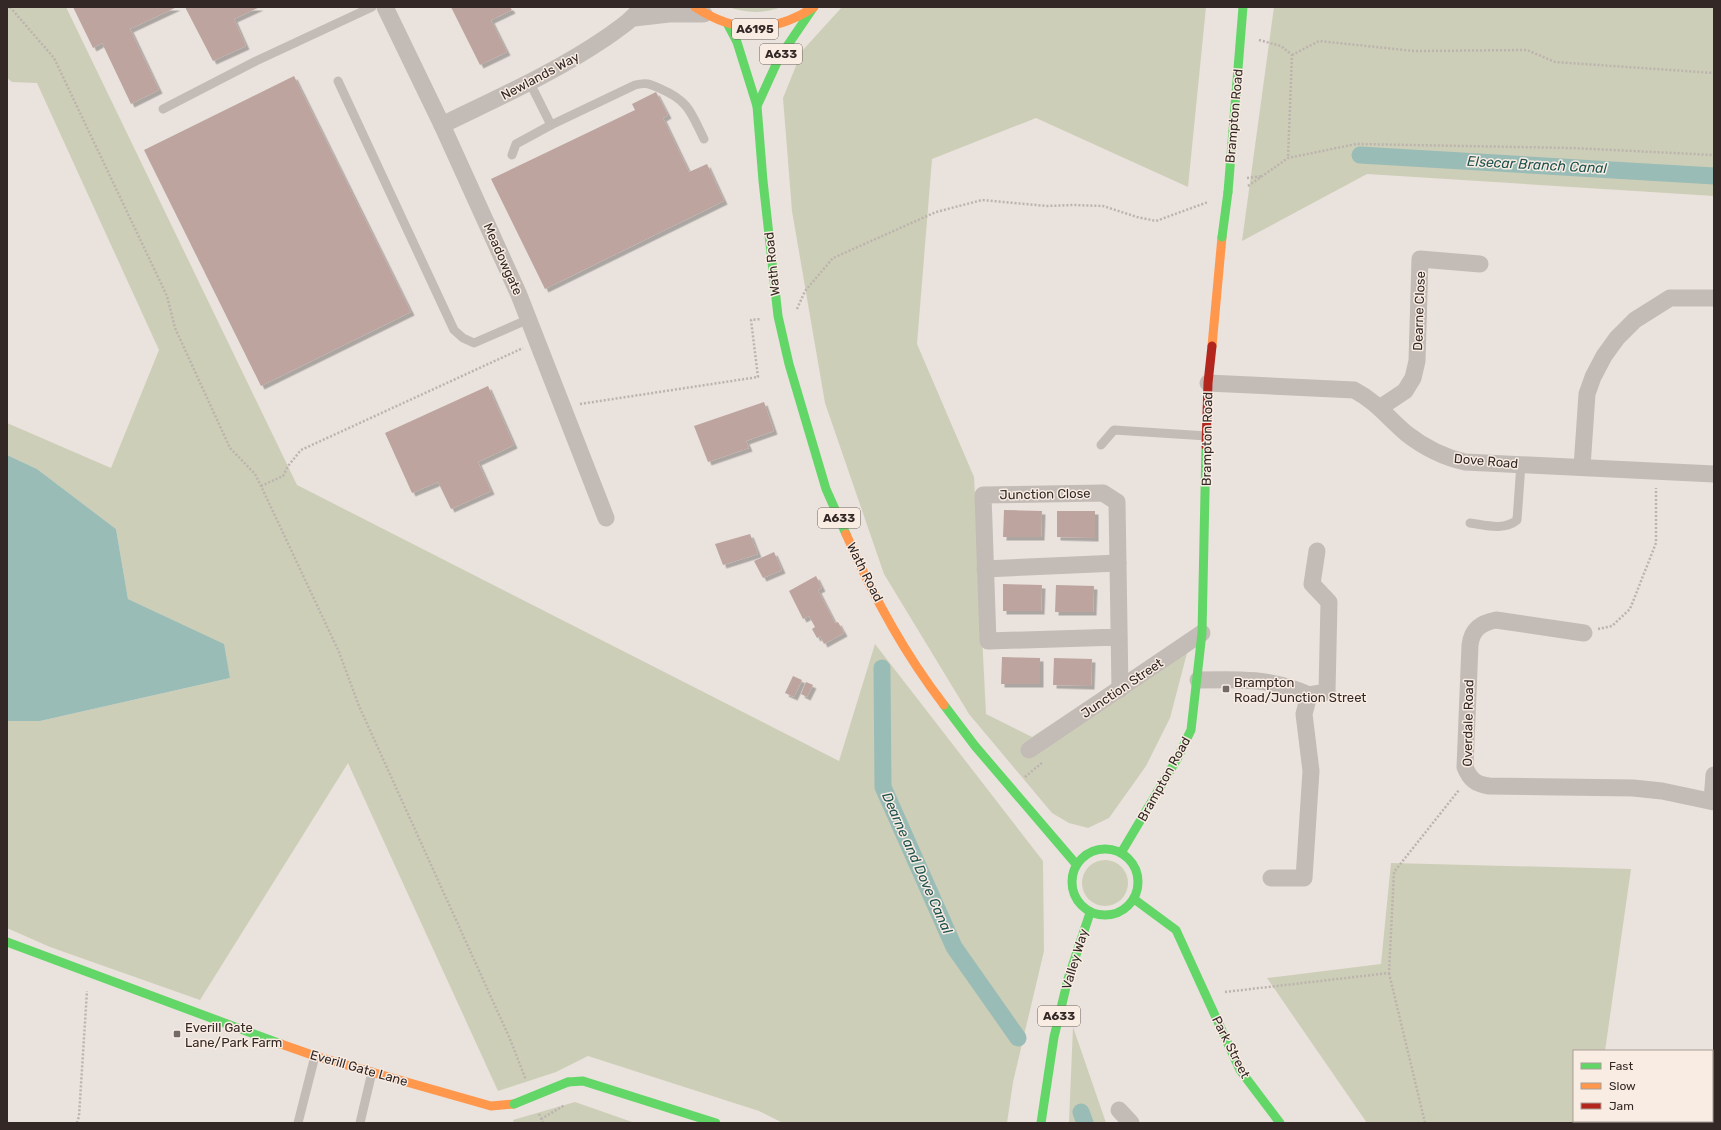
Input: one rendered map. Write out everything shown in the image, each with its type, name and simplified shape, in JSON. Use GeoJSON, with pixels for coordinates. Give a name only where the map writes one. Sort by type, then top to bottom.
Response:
{"type":"FeatureCollection","features":[{"type":"Feature","properties":{"kind":"main road","name":"Brampton Road"},"geometry":{"type":"LineString","coordinates":[[1121,853],[1177,759],[1191,730],[1198,680],[1202,633],[1208,383],[1222,237],[1228,192],[1243,7]]}},
{"type":"Feature","properties":{"kind":"main road","name":"A6195"},"geometry":{"type":"LineString","coordinates":[[700,11],[728,25],[750,29],[773,27],[794,20],[814,8]]}},
{"type":"Feature","properties":{"kind":"main road","name":"Wath Road"},"geometry":{"type":"LineString","coordinates":[[757,106],[779,58],[814,8]]}},
{"type":"Feature","properties":{"kind":"main road","name":"Wath Road"},"geometry":{"type":"LineString","coordinates":[[728,25],[737,42],[757,106],[778,316],[789,364],[826,489],[850,544],[918,671],[975,746],[1076,864]]}},
{"type":"Feature","properties":{"kind":"main road"},"geometry":{"type":"LineString","coordinates":[[1112,849],[1121,853],[1129,860],[1137,873],[1138,889],[1134,899],[1128,907],[1119,913],[1110,916],[1100,916],[1090,912],[1081,906],[1074,897],[1071,886],[1072,875],[1076,864],[1092,851],[1112,849]]}},
{"type":"Feature","properties":{"kind":"main road"},"geometry":{"type":"LineString","coordinates":[[1134,899],[1176,930],[1203,990]]}},
{"type":"Feature","properties":{"kind":"main road","name":"Valley Way"},"geometry":{"type":"LineString","coordinates":[[1041,1123],[1054,1037],[1068,979],[1090,912]]}},
{"type":"Feature","properties":{"kind":"main road","name":"Everill Gate Lane"},"geometry":{"type":"LineString","coordinates":[[7,942],[315,1056],[491,1106],[514,1104],[568,1082],[583,1081],[716,1123]]}},
{"type":"Feature","properties":{"kind":"main road","name":"Park Street"},"geometry":{"type":"LineString","coordinates":[[1203,990],[1240,1070],[1280,1123]]}},
{"type":"Feature","properties":{"kind":"street","name":"Meadowgate"},"geometry":{"type":"LineString","coordinates":[[385,7],[442,125],[538,341],[606,518]]}},
{"type":"Feature","properties":{"kind":"street"},"geometry":{"type":"LineString","coordinates":[[637,13],[669,14],[700,11]]}},
{"type":"Feature","properties":{"kind":"street","name":"Newlands Way"},"geometry":{"type":"LineString","coordinates":[[442,125],[578,57],[637,13]]}},
{"type":"Feature","properties":{"kind":"street","name":"Dearne Close"},"geometry":{"type":"LineString","coordinates":[[1381,407],[1405,391],[1414,378],[1417,361],[1420,259],[1480,264]]}},
{"type":"Feature","properties":{"kind":"street"},"geometry":{"type":"LineString","coordinates":[[1582,467],[1587,394],[1604,356],[1617,338],[1635,320],[1670,298],[1714,298]]}},
{"type":"Feature","properties":{"kind":"street","name":"Dove Road"},"geometry":{"type":"LineString","coordinates":[[1208,383],[1354,390],[1368,397],[1381,407],[1406,433],[1425,446],[1445,457],[1466,462],[1714,474]]}},
{"type":"Feature","properties":{"kind":"street","name":"Junction Close"},"geometry":{"type":"LineString","coordinates":[[1119,636],[988,641],[983,495],[1103,492],[1117,502],[1120,689]]}},
{"type":"Feature","properties":{"kind":"street"},"geometry":{"type":"LineString","coordinates":[[1198,680],[1250,679],[1295,688],[1309,695],[1326,692],[1329,602],[1312,584],[1317,551]]}},
{"type":"Feature","properties":{"kind":"street"},"geometry":{"type":"LineString","coordinates":[[986,569],[1118,563]]}},
{"type":"Feature","properties":{"kind":"street","name":"Overdale Road"},"geometry":{"type":"LineString","coordinates":[[1584,633],[1496,620],[1486,622],[1476,628],[1471,637],[1470,645],[1465,767],[1469,777],[1478,784],[1489,786],[1633,788],[1662,791],[1713,801]]}},
{"type":"Feature","properties":{"kind":"street","name":"Junction Street"},"geometry":{"type":"LineString","coordinates":[[1040,749],[1120,689],[1202,633]]}},
{"type":"Feature","properties":{"kind":"street"},"geometry":{"type":"LineString","coordinates":[[1272,878],[1304,878],[1311,771],[1304,714],[1309,695]]}},
{"type":"Feature","properties":{"kind":"street"},"geometry":{"type":"LineString","coordinates":[[1713,801],[1714,775]]}},
{"type":"Feature","properties":{"kind":"street"},"geometry":{"type":"LineString","coordinates":[[1119,1110],[1131,1123]]}},
{"type":"Feature","properties":{"kind":"lane"},"geometry":{"type":"LineString","coordinates":[[163,109],[256,61],[372,7]]}},
{"type":"Feature","properties":{"kind":"lane"},"geometry":{"type":"LineString","coordinates":[[338,82],[454,330],[463,338],[474,343],[528,319]]}},
{"type":"Feature","properties":{"kind":"lane"},"geometry":{"type":"LineString","coordinates":[[530,82],[551,125]]}},
{"type":"Feature","properties":{"kind":"lane"},"geometry":{"type":"LineString","coordinates":[[512,155],[516,144],[551,125],[635,85],[646,82],[677,95],[686,104],[704,139]]}},
{"type":"Feature","properties":{"kind":"lane"},"geometry":{"type":"LineString","coordinates":[[1101,445],[1114,430],[1207,436]]}},
{"type":"Feature","properties":{"kind":"lane"},"geometry":{"type":"LineString","coordinates":[[1470,523],[1504,527],[1511,525],[1517,520],[1522,464]]}},
{"type":"Feature","properties":{"kind":"lane"},"geometry":{"type":"LineString","coordinates":[[298,1123],[315,1056]]}},
{"type":"Feature","properties":{"kind":"lane"},"geometry":{"type":"LineString","coordinates":[[360,1123],[372,1072]]}},
{"type":"Feature","properties":{"kind":"path"},"geometry":{"type":"LineString","coordinates":[[10,7],[54,58],[167,296],[175,328],[230,448],[255,474],[261,486],[338,652],[359,706],[510,1040],[527,1083]]}},
{"type":"Feature","properties":{"kind":"path"},"geometry":{"type":"LineString","coordinates":[[1241,35],[1281,46],[1292,55]]}},
{"type":"Feature","properties":{"kind":"path"},"geometry":{"type":"LineString","coordinates":[[1292,55],[1319,40],[1414,51],[1527,50],[1555,62],[1714,73]]}},
{"type":"Feature","properties":{"kind":"path"},"geometry":{"type":"LineString","coordinates":[[1288,158],[1292,55]]}},
{"type":"Feature","properties":{"kind":"path"},"geometry":{"type":"LineString","coordinates":[[1243,189],[1288,158],[1356,144],[1572,148],[1714,155]]}},
{"type":"Feature","properties":{"kind":"path"},"geometry":{"type":"LineString","coordinates":[[563,406],[758,377],[751,320],[778,316],[796,311],[805,291],[833,258],[936,212],[982,200],[1047,206],[1104,206],[1137,217],[1156,221],[1214,200]]}},
{"type":"Feature","properties":{"kind":"path"},"geometry":{"type":"LineString","coordinates":[[261,486],[283,476],[288,466],[301,450],[538,341]]}},
{"type":"Feature","properties":{"kind":"path"},"geometry":{"type":"LineString","coordinates":[[1584,633],[1612,626],[1630,609],[1656,543],[1656,471]]}},
{"type":"Feature","properties":{"kind":"path"},"geometry":{"type":"LineString","coordinates":[[1011,788],[1038,768],[1040,749]]}},
{"type":"Feature","properties":{"kind":"path"},"geometry":{"type":"LineString","coordinates":[[1425,1123],[1389,973],[1394,872],[1469,777]]}},
{"type":"Feature","properties":{"kind":"path"},"geometry":{"type":"LineString","coordinates":[[77,1123],[79,1116],[88,973]]}},
{"type":"Feature","properties":{"kind":"path"},"geometry":{"type":"LineString","coordinates":[[1203,990],[1389,973]]}},
{"type":"Feature","properties":{"kind":"path"},"geometry":{"type":"LineString","coordinates":[[539,1112],[543,1123]]}},
{"type":"Feature","properties":{"kind":"green space"},"geometry":{"type":"Polygon","coordinates":[[[7,7],[66,7],[297,485],[839,761],[875,644],[1043,861],[1044,951],[1013,1082],[1007,1123],[783,1123],[759,1111],[588,1056],[556,1072],[498,1091],[348,763],[200,1000],[50,947],[7,928],[7,721],[40,721],[230,678],[223,644],[128,599],[116,529],[37,469],[7,455],[7,423],[111,468],[159,350],[37,83],[12,82],[7,78],[7,7]]]}},
{"type":"Feature","properties":{"kind":"green space"},"geometry":{"type":"Polygon","coordinates":[[[728,7],[781,7],[768,11],[754,12],[741,11],[728,7]]]}},
{"type":"Feature","properties":{"kind":"green space"},"geometry":{"type":"Polygon","coordinates":[[[842,7],[1206,7],[1188,187],[1036,118],[932,159],[917,344],[974,477],[986,714],[1032,737],[1193,630],[1170,718],[1146,766],[1109,818],[1088,828],[1069,823],[1052,813],[969,714],[884,574],[825,403],[792,211],[783,98],[802,51],[842,7]]]}},
{"type":"Feature","properties":{"kind":"green space"},"geometry":{"type":"Polygon","coordinates":[[[1274,7],[1714,7],[1714,196],[1367,174],[1242,241],[1274,7]]]}},
{"type":"Feature","properties":{"kind":"green space"},"geometry":{"type":"Polygon","coordinates":[[[1100,860],[1110,860],[1118,864],[1124,870],[1128,878],[1128,888],[1124,896],[1118,902],[1110,906],[1100,906],[1092,902],[1086,896],[1082,888],[1082,878],[1086,870],[1092,864],[1100,860]]]}},
{"type":"Feature","properties":{"kind":"green space"},"geometry":{"type":"Polygon","coordinates":[[[1391,863],[1631,869],[1605,1050],[1573,1050],[1573,1122],[1595,1123],[1367,1123],[1267,978],[1381,964],[1391,863]]]}},
{"type":"Feature","properties":{"kind":"green space"},"geometry":{"type":"Polygon","coordinates":[[[1073,1027],[1106,1123],[1069,1123],[1073,1027]]]}},
{"type":"Feature","properties":{"kind":"green space"},"geometry":{"type":"Polygon","coordinates":[[[575,1102],[635,1123],[514,1123],[513,1120],[575,1102]]]}},
{"type":"Feature","properties":{"kind":"water"},"geometry":{"type":"Polygon","coordinates":[[[7,455],[37,469],[116,529],[128,599],[224,644],[230,678],[40,721],[7,721],[7,455]]]}},
{"type":"Feature","properties":{"kind":"building"},"geometry":{"type":"Polygon","coordinates":[[[73,7],[177,7],[130,29],[159,90],[131,104],[102,43],[93,48],[73,7]]]}},
{"type":"Feature","properties":{"kind":"building"},"geometry":{"type":"Polygon","coordinates":[[[185,7],[260,7],[234,19],[246,46],[213,61],[185,7]]]}},
{"type":"Feature","properties":{"kind":"building"},"geometry":{"type":"Polygon","coordinates":[[[451,7],[510,7],[512,10],[491,20],[507,52],[480,65],[451,7]]]}},
{"type":"Feature","properties":{"kind":"building"},"geometry":{"type":"Polygon","coordinates":[[[294,76],[411,312],[261,386],[144,150],[294,76]]]}},
{"type":"Feature","properties":{"kind":"building"},"geometry":{"type":"Polygon","coordinates":[[[656,92],[668,115],[663,118],[689,172],[707,164],[724,201],[545,289],[491,179],[635,110],[632,104],[656,92]]]}},
{"type":"Feature","properties":{"kind":"building"},"geometry":{"type":"Polygon","coordinates":[[[488,386],[514,445],[478,462],[491,491],[451,509],[438,482],[412,493],[385,433],[488,386]]]}},
{"type":"Feature","properties":{"kind":"building"},"geometry":{"type":"Polygon","coordinates":[[[764,402],[774,431],[746,441],[749,448],[708,462],[694,426],[764,402]]]}},
{"type":"Feature","properties":{"kind":"building"},"geometry":{"type":"Polygon","coordinates":[[[1004,510],[1042,511],[1041,537],[1003,537],[1004,510]]]}},
{"type":"Feature","properties":{"kind":"building"},"geometry":{"type":"Polygon","coordinates":[[[1057,511],[1095,511],[1095,538],[1057,537],[1057,511]]]}},
{"type":"Feature","properties":{"kind":"building"},"geometry":{"type":"Polygon","coordinates":[[[750,534],[758,554],[723,565],[715,544],[750,534]]]}},
{"type":"Feature","properties":{"kind":"building"},"geometry":{"type":"Polygon","coordinates":[[[774,552],[782,570],[763,578],[754,561],[774,552]]]}},
{"type":"Feature","properties":{"kind":"building"},"geometry":{"type":"Polygon","coordinates":[[[816,576],[822,588],[818,590],[835,623],[838,622],[844,633],[824,644],[820,636],[817,638],[812,629],[815,627],[809,616],[803,619],[789,591],[816,576]]]}},
{"type":"Feature","properties":{"kind":"building"},"geometry":{"type":"Polygon","coordinates":[[[1003,584],[1042,585],[1041,611],[1003,611],[1003,584]]]}},
{"type":"Feature","properties":{"kind":"building"},"geometry":{"type":"Polygon","coordinates":[[[1056,585],[1094,586],[1093,612],[1055,612],[1056,585]]]}},
{"type":"Feature","properties":{"kind":"building"},"geometry":{"type":"Polygon","coordinates":[[[1002,657],[1040,658],[1040,684],[1001,684],[1002,657]]]}},
{"type":"Feature","properties":{"kind":"building"},"geometry":{"type":"Polygon","coordinates":[[[1054,658],[1092,659],[1091,686],[1053,685],[1054,658]]]}},
{"type":"Feature","properties":{"kind":"building"},"geometry":{"type":"Polygon","coordinates":[[[793,676],[802,680],[794,697],[785,693],[793,676]]]}},
{"type":"Feature","properties":{"kind":"building"},"geometry":{"type":"Polygon","coordinates":[[[806,682],[813,685],[807,697],[801,694],[806,682]]]}},
{"type":"Feature","properties":{"kind":"waterway","name":"Elsecar Branch Canal"},"geometry":{"type":"LineString","coordinates":[[1360,155],[1714,176]]}},
{"type":"Feature","properties":{"kind":"waterway","name":"Dearne and Dove Canal"},"geometry":{"type":"LineString","coordinates":[[882,668],[883,787],[954,947],[1018,1038]]}},
{"type":"Feature","properties":{"kind":"waterway","name":"Dearne and Dove Canal"},"geometry":{"type":"LineString","coordinates":[[1081,1112],[1085,1123]]}},
{"type":"Feature","properties":{"kind":"traffic: fast"},"geometry":{"type":"LineString","coordinates":[[1228,192],[1243,7]]}},
{"type":"Feature","properties":{"kind":"traffic: fast"},"geometry":{"type":"LineString","coordinates":[[757,106],[779,58],[813,8]]}},
{"type":"Feature","properties":{"kind":"traffic: fast"},"geometry":{"type":"LineString","coordinates":[[728,25],[737,42],[757,106],[763,181],[778,316],[789,364],[826,489],[846,534]]}},
{"type":"Feature","properties":{"kind":"traffic: fast"},"geometry":{"type":"LineString","coordinates":[[1222,237],[1228,192]]}},
{"type":"Feature","properties":{"kind":"traffic: fast"},"geometry":{"type":"LineString","coordinates":[[1121,853],[1177,759],[1191,730],[1202,633],[1206,446]]}},
{"type":"Feature","properties":{"kind":"traffic: fast"},"geometry":{"type":"LineString","coordinates":[[944,705],[975,746],[1076,864]]}},
{"type":"Feature","properties":{"kind":"traffic: fast"},"geometry":{"type":"LineString","coordinates":[[1098,849],[1112,849],[1124,854],[1133,863],[1138,875],[1138,882],[1136,895],[1129,906],[1112,915],[1098,915],[1086,910],[1077,901],[1072,889],[1072,875],[1077,863],[1086,854],[1098,849]]}},
{"type":"Feature","properties":{"kind":"traffic: fast"},"geometry":{"type":"LineString","coordinates":[[1134,899],[1176,930],[1240,1070],[1280,1123]]}},
{"type":"Feature","properties":{"kind":"traffic: fast"},"geometry":{"type":"LineString","coordinates":[[1041,1123],[1054,1037],[1068,979],[1090,913]]}},
{"type":"Feature","properties":{"kind":"traffic: fast"},"geometry":{"type":"LineString","coordinates":[[7,942],[281,1044]]}},
{"type":"Feature","properties":{"kind":"traffic: fast"},"geometry":{"type":"LineString","coordinates":[[568,1082],[583,1081],[716,1123]]}},
{"type":"Feature","properties":{"kind":"traffic: fast"},"geometry":{"type":"LineString","coordinates":[[514,1104],[568,1082]]}},
{"type":"Feature","properties":{"kind":"traffic: slow"},"geometry":{"type":"LineString","coordinates":[[695,7],[710,16],[725,22],[740,26],[754,27],[769,26],[784,22],[799,16],[814,7]]}},
{"type":"Feature","properties":{"kind":"traffic: slow"},"geometry":{"type":"LineString","coordinates":[[1212,346],[1222,237]]}},
{"type":"Feature","properties":{"kind":"traffic: slow"},"geometry":{"type":"LineString","coordinates":[[846,534],[878,601],[902,644],[915,665],[944,705]]}},
{"type":"Feature","properties":{"kind":"traffic: slow"},"geometry":{"type":"LineString","coordinates":[[281,1044],[315,1056],[491,1106],[514,1104]]}},
{"type":"Feature","properties":{"kind":"traffic: jam"},"geometry":{"type":"LineString","coordinates":[[1206,446],[1208,383],[1212,346]]}},
{"type":"Feature","properties":{"kind":"place","name":"Brampton Road/Junction Street"},"geometry":{"type":"Point","coordinates":[1226,689]}},
{"type":"Feature","properties":{"kind":"place","name":"Everill Gate Lane/Park Farm"},"geometry":{"type":"Point","coordinates":[177,1034]}}]}
